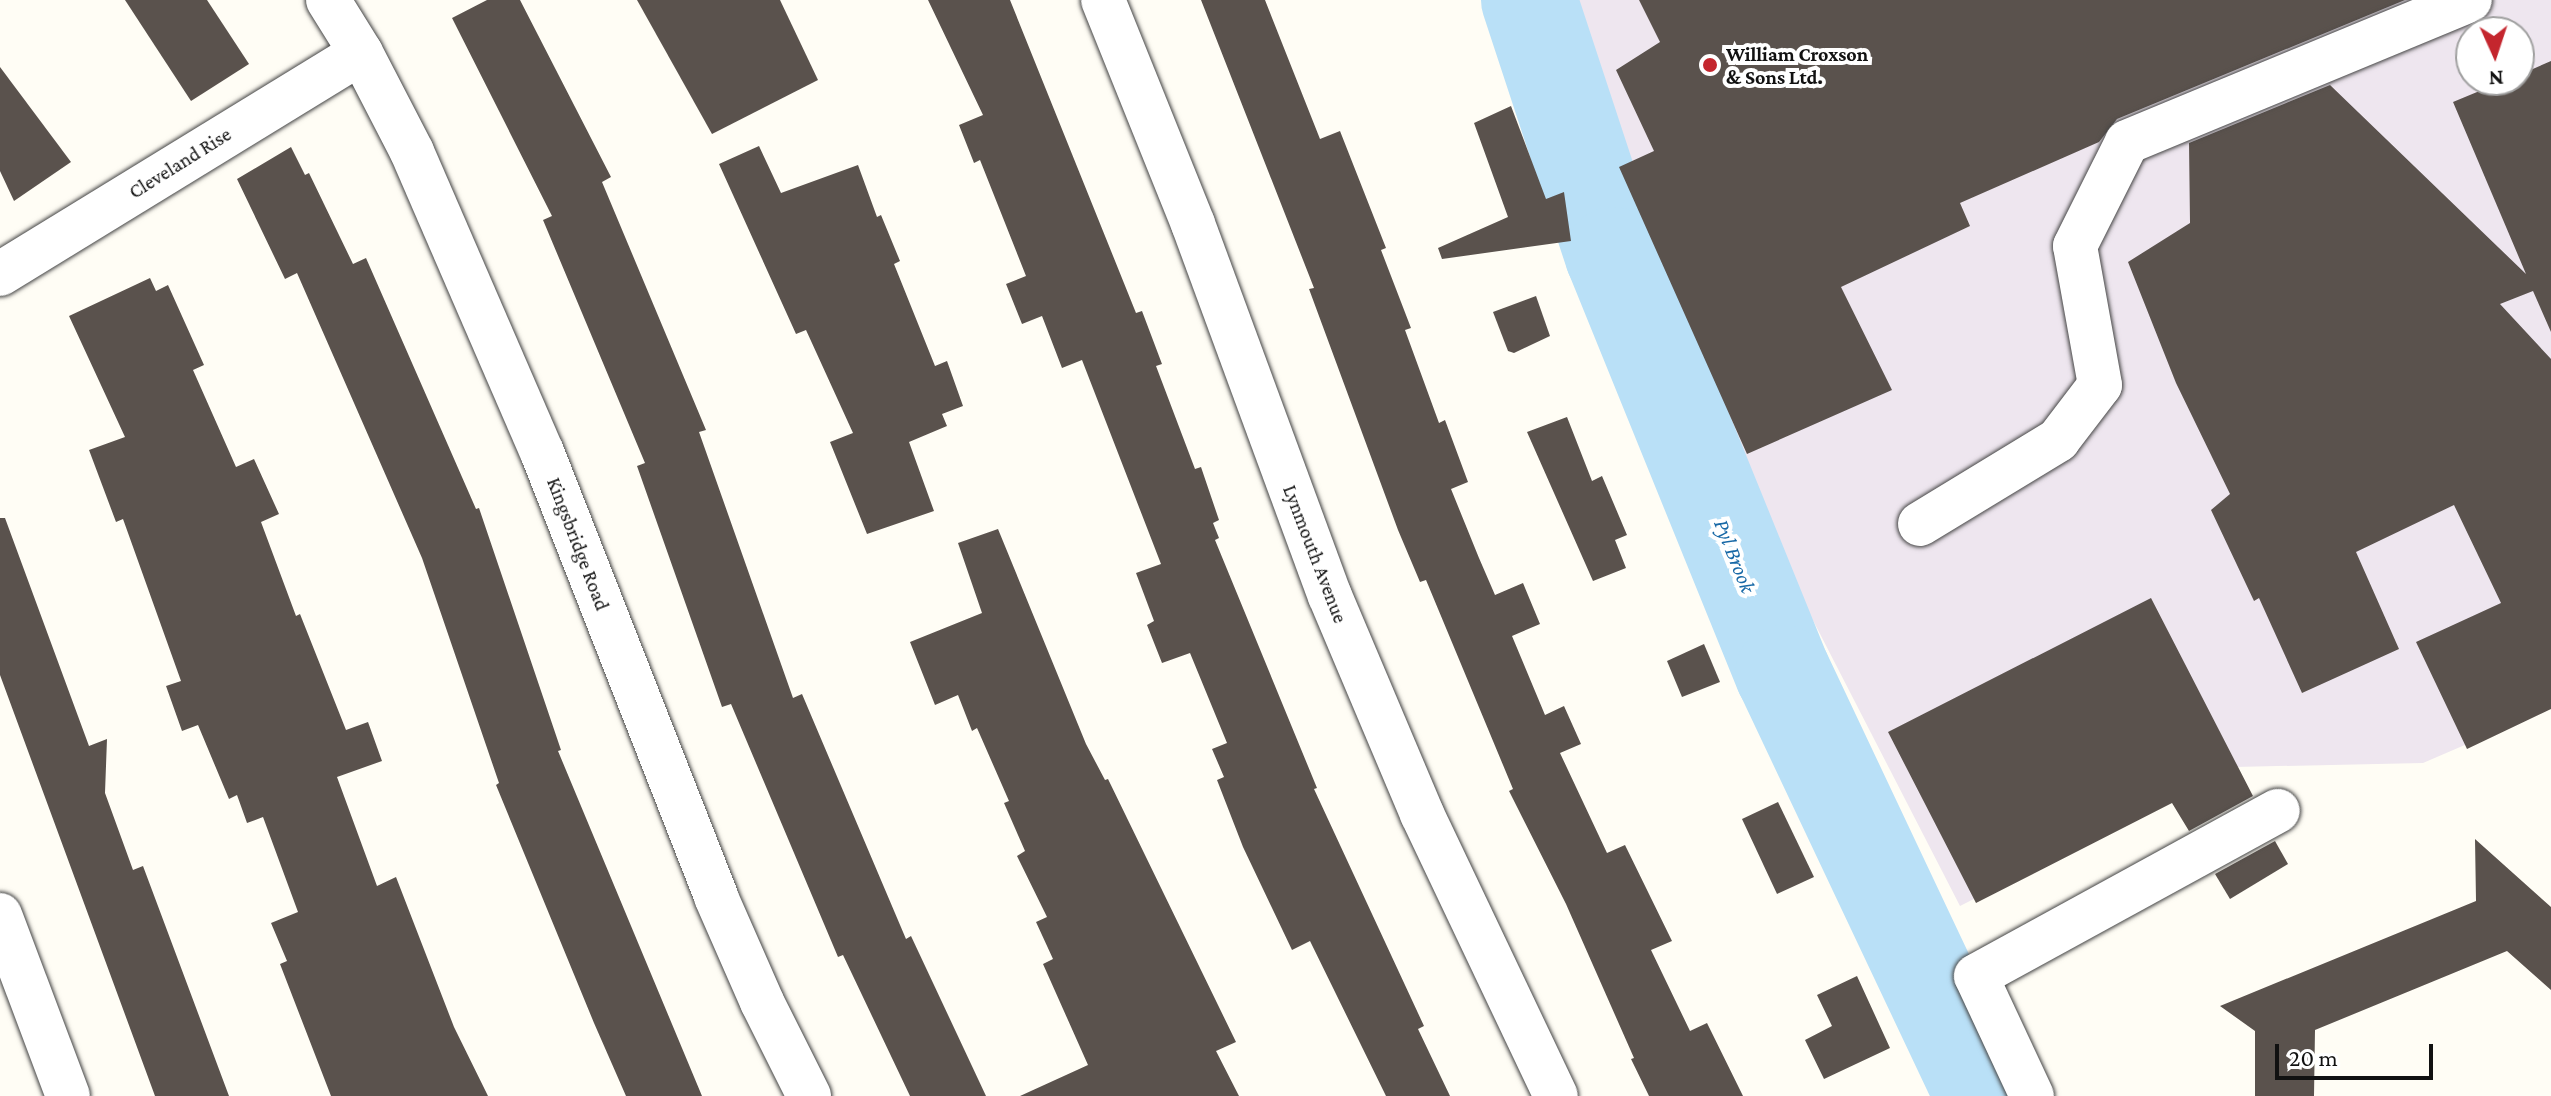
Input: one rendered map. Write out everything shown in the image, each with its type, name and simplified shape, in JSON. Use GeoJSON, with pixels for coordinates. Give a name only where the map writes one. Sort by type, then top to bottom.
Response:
{"type":"FeatureCollection","features":[{"type":"Feature","properties":{"kind":"street","name":"Kingsbridge Road"},"geometry":{"type":"LineString","coordinates":[[328,0],[361,53],[412,152],[508,370],[716,897],[762,1002],[809,1096]]}},
{"type":"Feature","properties":{"kind":"street","name":"Lynmouth Avenue"},"geometry":{"type":"LineString","coordinates":[[1103,0],[1193,224],[1330,596],[1422,814],[1556,1096]]}},
{"type":"Feature","properties":{"kind":"street"},"geometry":{"type":"LineString","coordinates":[[1920,524],[2058,440],[2100,385],[2075,246],[2127,142],[2470,0]]}},
{"type":"Feature","properties":{"kind":"street","name":"Cleveland Rise"},"geometry":{"type":"LineString","coordinates":[[0,274],[361,53]]}},
{"type":"Feature","properties":{"kind":"street"},"geometry":{"type":"LineString","coordinates":[[2032,1096],[1976,976],[2278,811]]}},
{"type":"Feature","properties":{"kind":"street"},"geometry":{"type":"LineString","coordinates":[[0,915],[68,1096]]}},
{"type":"Feature","properties":{"kind":"shaded area"},"geometry":{"type":"Polygon","coordinates":[[[1566,0],[2551,0],[2551,708],[2423,763],[2235,767],[1960,906],[1621,247],[1566,0]]]}},
{"type":"Feature","properties":{"kind":"building"},"geometry":{"type":"Polygon","coordinates":[[[125,0],[207,0],[249,64],[191,101],[125,0]]]}},
{"type":"Feature","properties":{"kind":"building"},"geometry":{"type":"Polygon","coordinates":[[[487,0],[520,0],[611,177],[602,182],[706,430],[699,432],[793,698],[802,694],[906,939],[911,936],[986,1096],[910,1096],[843,955],[838,957],[731,704],[722,707],[637,466],[645,463],[543,220],[552,216],[452,18],[487,0]]]}},
{"type":"Feature","properties":{"kind":"building"},"geometry":{"type":"Polygon","coordinates":[[[637,0],[780,0],[818,80],[712,134],[637,0]]]}},
{"type":"Feature","properties":{"kind":"building"},"geometry":{"type":"Polygon","coordinates":[[[928,0],[1010,0],[1136,313],[1142,311],[1162,364],[1156,366],[1195,469],[1201,467],[1219,520],[1213,523],[1219,538],[1215,540],[1317,788],[1314,789],[1424,1026],[1418,1029],[1450,1096],[1386,1096],[1310,941],[1292,950],[1243,847],[1217,780],[1224,777],[1212,749],[1227,743],[1190,653],[1162,663],[1147,625],[1154,621],[1136,573],[1161,564],[1082,360],[1062,368],[1042,316],[1022,324],[1006,284],[1026,276],[980,160],[974,163],[959,125],[983,115],[928,0]]]}},
{"type":"Feature","properties":{"kind":"building"},"geometry":{"type":"Polygon","coordinates":[[[1201,0],[1265,0],[1320,139],[1340,131],[1386,248],[1381,250],[1411,328],[1405,330],[1439,423],[1445,420],[1468,482],[1451,489],[1495,595],[1523,583],[1540,624],[1512,636],[1545,715],[1564,706],[1581,744],[1560,753],[1607,853],[1625,845],[1672,941],[1651,950],[1690,1031],[1707,1023],[1743,1096],[1649,1096],[1566,904],[1509,791],[1513,789],[1426,580],[1420,582],[1398,530],[1309,289],[1314,288],[1201,0]]]}},
{"type":"Feature","properties":{"kind":"building"},"geometry":{"type":"Polygon","coordinates":[[[1639,0],[2405,0],[2117,119],[2099,142],[1960,203],[1970,226],[1841,287],[1892,390],[1747,454],[1619,167],[1654,151],[1616,70],[1660,42],[1639,0]]]}},
{"type":"Feature","properties":{"kind":"building"},"geometry":{"type":"Polygon","coordinates":[[[2551,61],[2551,332],[2533,291],[2500,304],[2551,359],[2551,709],[2467,749],[2416,642],[2501,603],[2454,505],[2356,552],[2399,649],[2302,693],[2259,598],[2254,601],[2211,510],[2230,494],[2176,383],[2128,262],[2190,223],[2189,143],[2330,85],[2526,274],[2453,102],[2467,96],[2535,96],[2535,68],[2551,61]]]}},
{"type":"Feature","properties":{"kind":"building"},"geometry":{"type":"Polygon","coordinates":[[[0,67],[71,162],[14,201],[0,171],[0,67]]]}},
{"type":"Feature","properties":{"kind":"building"},"geometry":{"type":"Polygon","coordinates":[[[1511,106],[1546,199],[1564,192],[1571,241],[1442,259],[1438,248],[1508,217],[1474,123],[1511,106]]]}},
{"type":"Feature","properties":{"kind":"building"},"geometry":{"type":"Polygon","coordinates":[[[759,146],[781,193],[858,165],[877,217],[881,215],[900,261],[894,264],[935,366],[947,361],[963,406],[942,414],[947,426],[909,442],[934,511],[867,534],[830,442],[853,433],[806,330],[796,334],[719,164],[759,146]]]}},
{"type":"Feature","properties":{"kind":"building"},"geometry":{"type":"Polygon","coordinates":[[[291,147],[305,175],[309,173],[353,264],[366,258],[476,509],[479,508],[561,750],[558,751],[702,1096],[626,1096],[594,1023],[496,785],[499,783],[422,558],[297,273],[285,279],[237,179],[291,147]]]}},
{"type":"Feature","properties":{"kind":"building"},"geometry":{"type":"Polygon","coordinates":[[[150,278],[156,291],[168,285],[204,365],[193,370],[236,467],[254,459],[279,514],[261,522],[296,616],[300,614],[346,730],[368,722],[382,761],[337,777],[377,886],[396,877],[454,1027],[488,1096],[331,1096],[280,964],[287,961],[271,923],[298,912],[263,817],[247,823],[237,795],[229,799],[198,725],[182,731],[166,686],[181,681],[123,519],[116,522],[89,450],[125,437],[69,316],[150,278]]]}},
{"type":"Feature","properties":{"kind":"building"},"geometry":{"type":"Polygon","coordinates":[[[1536,296],[1550,336],[1514,353],[1508,351],[1493,312],[1536,296]]]}},
{"type":"Feature","properties":{"kind":"building"},"geometry":{"type":"Polygon","coordinates":[[[1567,417],[1592,481],[1602,476],[1627,535],[1615,540],[1626,568],[1593,581],[1527,432],[1567,417]]]}},
{"type":"Feature","properties":{"kind":"building"},"geometry":{"type":"Polygon","coordinates":[[[0,518],[5,518],[89,746],[107,739],[105,793],[133,870],[143,866],[229,1096],[155,1096],[0,675],[0,518]]]}},
{"type":"Feature","properties":{"kind":"building"},"geometry":{"type":"Polygon","coordinates":[[[998,529],[1086,744],[1105,780],[1108,779],[1236,1042],[1216,1051],[1239,1096],[1020,1096],[1088,1065],[1043,964],[1053,959],[1036,922],[1047,917],[1017,856],[1025,851],[1004,803],[1009,801],[977,728],[972,731],[958,695],[935,705],[910,642],[982,613],[958,543],[998,529]]]}},
{"type":"Feature","properties":{"kind":"building"},"geometry":{"type":"Polygon","coordinates":[[[2151,598],[2253,796],[2189,831],[2172,803],[1976,903],[1888,732],[2151,598]]]}},
{"type":"Feature","properties":{"kind":"building"},"geometry":{"type":"Polygon","coordinates":[[[1704,644],[1720,682],[1682,697],[1667,661],[1704,644]]]}},
{"type":"Feature","properties":{"kind":"building"},"geometry":{"type":"Polygon","coordinates":[[[1778,802],[1814,877],[1777,894],[1742,819],[1778,802]]]}},
{"type":"Feature","properties":{"kind":"building"},"geometry":{"type":"Polygon","coordinates":[[[2475,839],[2551,907],[2551,990],[2507,951],[2315,1030],[2314,1096],[2255,1096],[2255,1031],[2220,1006],[2476,901],[2475,839]]]}},
{"type":"Feature","properties":{"kind":"building"},"geometry":{"type":"Polygon","coordinates":[[[2275,841],[2288,864],[2230,899],[2215,874],[2275,841]]]}},
{"type":"Feature","properties":{"kind":"building"},"geometry":{"type":"Polygon","coordinates":[[[1857,976],[1890,1048],[1824,1079],[1805,1040],[1832,1026],[1817,995],[1857,976]]]}},
{"type":"Feature","properties":{"kind":"waterway","name":"Pyl Brook"},"geometry":{"type":"LineString","coordinates":[[1529,0],[1613,255],[1783,673],[1983,1096]]}},
{"type":"Feature","properties":{"kind":"place","name":"William Croxson & Sons Ltd."},"geometry":{"type":"Point","coordinates":[1710,65]}}]}
